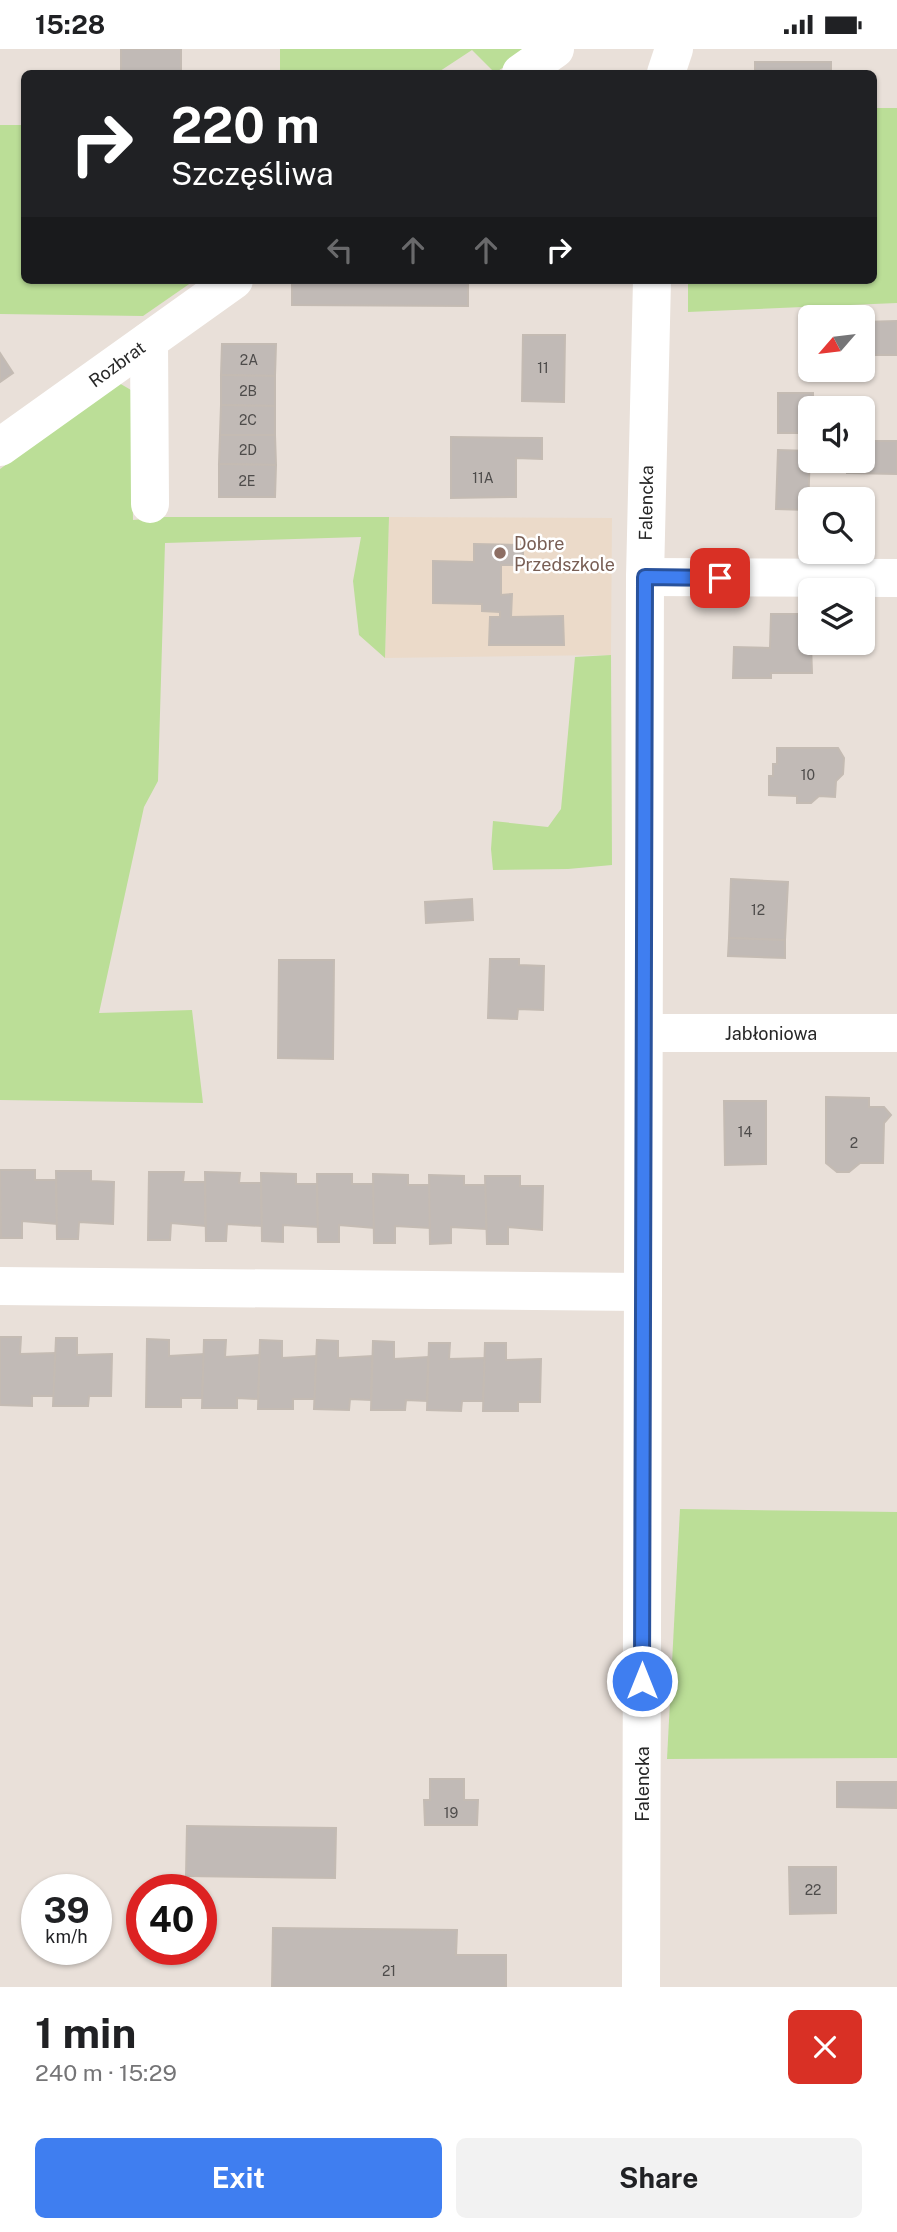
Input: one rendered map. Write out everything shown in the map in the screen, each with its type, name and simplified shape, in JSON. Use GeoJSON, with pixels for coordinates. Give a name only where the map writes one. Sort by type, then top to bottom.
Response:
{"type":"FeatureCollection","features":[{"type":"Feature","properties":{"kind":"street"},"geometry":{"type":"LineString","coordinates":[[525,70],[555,49]]}},
{"type":"Feature","properties":{"kind":"street"},"geometry":{"type":"LineString","coordinates":[[667,70],[674,49]]}},
{"type":"Feature","properties":{"kind":"street","name":"Rozbrat"},"geometry":{"type":"LineString","coordinates":[[0,447],[228,284]]}},
{"type":"Feature","properties":{"kind":"street","name":"Falencka"},"geometry":{"type":"LineString","coordinates":[[641,1987],[645,577],[652,284]]}},
{"type":"Feature","properties":{"kind":"street"},"geometry":{"type":"LineString","coordinates":[[149,341],[150,504]]}},
{"type":"Feature","properties":{"kind":"street"},"geometry":{"type":"LineString","coordinates":[[645,577],[897,578]]}},
{"type":"Feature","properties":{"kind":"street","name":"Jabłoniowa"},"geometry":{"type":"LineString","coordinates":[[644,1033],[897,1034]]}},
{"type":"Feature","properties":{"kind":"street"},"geometry":{"type":"LineString","coordinates":[[0,1286],[643,1292]]}},
{"type":"Feature","properties":{"kind":"shaded area","name":"Dobre Przedszkole"},"geometry":{"type":"Polygon","coordinates":[[[389,517],[612,518],[611,655],[385,658],[389,517]]]}},
{"type":"Feature","properties":{"kind":"green space"},"geometry":{"type":"Polygon","coordinates":[[[280,49],[530,49],[499,70],[492,70],[472,50],[442,70],[280,70],[280,49]]]}},
{"type":"Feature","properties":{"kind":"green space"},"geometry":{"type":"Polygon","coordinates":[[[877,108],[897,108],[897,303],[798,305],[798,307],[688,312],[688,284],[877,284],[877,108]]]}},
{"type":"Feature","properties":{"kind":"green space"},"geometry":{"type":"Polygon","coordinates":[[[0,125],[21,125],[21,284],[189,284],[143,316],[0,314],[0,125]]]}},
{"type":"Feature","properties":{"kind":"green space"},"geometry":{"type":"Polygon","coordinates":[[[119,383],[131,390],[133,520],[165,517],[389,517],[385,658],[359,635],[353,581],[361,537],[165,543],[158,781],[144,807],[99,1013],[192,1010],[203,1103],[0,1100],[0,469],[119,383]]]}},
{"type":"Feature","properties":{"kind":"green space"},"geometry":{"type":"Polygon","coordinates":[[[611,655],[612,865],[568,869],[493,870],[493,821],[548,827],[561,809],[575,657],[611,655]]]}},
{"type":"Feature","properties":{"kind":"green space"},"geometry":{"type":"Polygon","coordinates":[[[680,1509],[897,1512],[897,1758],[667,1759],[680,1509]]]}},
{"type":"Feature","properties":{"kind":"building"},"geometry":{"type":"Polygon","coordinates":[[[121,49],[181,49],[181,70],[121,70],[121,49]]]}},
{"type":"Feature","properties":{"kind":"building"},"geometry":{"type":"Polygon","coordinates":[[[755,62],[831,62],[831,70],[755,70],[755,62]]]}},
{"type":"Feature","properties":{"kind":"building"},"geometry":{"type":"Polygon","coordinates":[[[292,284],[468,284],[468,306],[292,305],[292,284]]]}},
{"type":"Feature","properties":{"kind":"building"},"geometry":{"type":"Polygon","coordinates":[[[897,321],[897,355],[875,355],[875,322],[897,321]]]}},
{"type":"Feature","properties":{"kind":"building"},"geometry":{"type":"Polygon","coordinates":[[[523,335],[565,335],[564,402],[522,401],[523,335]]]}},
{"type":"Feature","properties":{"kind":"building"},"geometry":{"type":"Polygon","coordinates":[[[222,344],[276,344],[275,376],[221,375],[222,344]]]}},
{"type":"Feature","properties":{"kind":"building"},"geometry":{"type":"Polygon","coordinates":[[[0,353],[13,373],[0,382],[0,353]]]}},
{"type":"Feature","properties":{"kind":"building"},"geometry":{"type":"Polygon","coordinates":[[[221,375],[275,376],[275,406],[221,405],[221,375]]]}},
{"type":"Feature","properties":{"kind":"building"},"geometry":{"type":"Polygon","coordinates":[[[778,393],[813,393],[813,396],[798,396],[798,433],[778,433],[778,393]]]}},
{"type":"Feature","properties":{"kind":"building"},"geometry":{"type":"Polygon","coordinates":[[[221,405],[275,406],[275,435],[220,435],[221,405]]]}},
{"type":"Feature","properties":{"kind":"building"},"geometry":{"type":"Polygon","coordinates":[[[220,435],[275,435],[276,465],[219,464],[220,435]]]}},
{"type":"Feature","properties":{"kind":"building"},"geometry":{"type":"Polygon","coordinates":[[[451,437],[542,438],[542,459],[516,458],[516,497],[451,498],[451,437]]]}},
{"type":"Feature","properties":{"kind":"building"},"geometry":{"type":"Polygon","coordinates":[[[875,441],[897,441],[897,474],[847,473],[875,473],[875,441]]]}},
{"type":"Feature","properties":{"kind":"building"},"geometry":{"type":"Polygon","coordinates":[[[778,450],[798,451],[798,473],[809,473],[809,487],[798,487],[798,510],[776,509],[778,450]]]}},
{"type":"Feature","properties":{"kind":"building"},"geometry":{"type":"Polygon","coordinates":[[[219,464],[276,465],[275,497],[219,497],[219,464]]]}},
{"type":"Feature","properties":{"kind":"building"},"geometry":{"type":"Polygon","coordinates":[[[474,544],[523,545],[523,565],[501,565],[501,595],[512,594],[511,617],[563,616],[564,645],[489,645],[490,617],[500,617],[500,612],[482,611],[482,604],[433,603],[433,561],[474,562],[474,544]]]}},
{"type":"Feature","properties":{"kind":"building"},"geometry":{"type":"Polygon","coordinates":[[[771,614],[798,614],[798,655],[811,655],[812,673],[771,673],[771,678],[733,678],[734,647],[770,648],[771,614]]]}},
{"type":"Feature","properties":{"kind":"building"},"geometry":{"type":"Polygon","coordinates":[[[777,748],[838,748],[844,758],[843,774],[836,781],[835,797],[819,796],[811,803],[797,803],[797,796],[769,795],[769,776],[773,776],[773,764],[777,764],[777,748]]]}},
{"type":"Feature","properties":{"kind":"building"},"geometry":{"type":"Polygon","coordinates":[[[731,879],[788,882],[785,940],[729,938],[731,879]]]}},
{"type":"Feature","properties":{"kind":"building"},"geometry":{"type":"Polygon","coordinates":[[[472,899],[473,920],[426,923],[425,902],[472,899]]]}},
{"type":"Feature","properties":{"kind":"building"},"geometry":{"type":"Polygon","coordinates":[[[729,938],[785,940],[785,958],[728,956],[729,938]]]}},
{"type":"Feature","properties":{"kind":"building"},"geometry":{"type":"Polygon","coordinates":[[[490,959],[519,959],[519,965],[544,966],[543,1010],[518,1009],[517,1019],[488,1018],[490,959]]]}},
{"type":"Feature","properties":{"kind":"building"},"geometry":{"type":"Polygon","coordinates":[[[279,960],[334,960],[333,1059],[278,1058],[279,960]]]}},
{"type":"Feature","properties":{"kind":"building"},"geometry":{"type":"Polygon","coordinates":[[[826,1097],[869,1098],[869,1107],[884,1107],[891,1115],[884,1123],[883,1163],[860,1163],[849,1172],[837,1172],[826,1163],[826,1097]]]}},
{"type":"Feature","properties":{"kind":"building"},"geometry":{"type":"Polygon","coordinates":[[[724,1101],[766,1101],[766,1164],[725,1165],[724,1101]]]}},
{"type":"Feature","properties":{"kind":"building"},"geometry":{"type":"Polygon","coordinates":[[[0,1170],[35,1170],[35,1180],[56,1180],[57,1224],[22,1221],[22,1238],[1,1238],[0,1170]]]}},
{"type":"Feature","properties":{"kind":"building"},"geometry":{"type":"Polygon","coordinates":[[[56,1171],[91,1171],[91,1181],[114,1182],[113,1224],[79,1222],[78,1239],[57,1239],[56,1171]]]}},
{"type":"Feature","properties":{"kind":"building"},"geometry":{"type":"Polygon","coordinates":[[[149,1172],[184,1172],[183,1182],[205,1182],[205,1226],[171,1223],[170,1240],[148,1240],[149,1172]]]}},
{"type":"Feature","properties":{"kind":"building"},"geometry":{"type":"Polygon","coordinates":[[[205,1172],[240,1173],[239,1183],[261,1183],[262,1226],[227,1224],[226,1241],[206,1241],[205,1172]]]}},
{"type":"Feature","properties":{"kind":"building"},"geometry":{"type":"Polygon","coordinates":[[[261,1173],[296,1174],[296,1184],[317,1184],[318,1227],[283,1225],[283,1242],[262,1241],[261,1173]]]}},
{"type":"Feature","properties":{"kind":"building"},"geometry":{"type":"Polygon","coordinates":[[[317,1174],[352,1174],[352,1184],[374,1184],[374,1228],[339,1225],[339,1242],[318,1242],[317,1174]]]}},
{"type":"Feature","properties":{"kind":"building"},"geometry":{"type":"Polygon","coordinates":[[[373,1174],[408,1175],[408,1185],[430,1185],[430,1228],[395,1226],[395,1243],[374,1243],[373,1174]]]}},
{"type":"Feature","properties":{"kind":"building"},"geometry":{"type":"Polygon","coordinates":[[[429,1175],[464,1176],[464,1185],[486,1185],[486,1229],[451,1227],[451,1243],[430,1244],[429,1175]]]}},
{"type":"Feature","properties":{"kind":"building"},"geometry":{"type":"Polygon","coordinates":[[[485,1176],[520,1176],[520,1186],[543,1186],[542,1230],[508,1227],[508,1244],[487,1244],[485,1176]]]}},
{"type":"Feature","properties":{"kind":"building"},"geometry":{"type":"Polygon","coordinates":[[[0,1337],[21,1337],[20,1354],[55,1353],[54,1396],[32,1396],[32,1406],[0,1405],[0,1337]]]}},
{"type":"Feature","properties":{"kind":"building"},"geometry":{"type":"Polygon","coordinates":[[[56,1338],[77,1338],[77,1355],[112,1354],[111,1396],[89,1396],[88,1406],[53,1406],[56,1338]]]}},
{"type":"Feature","properties":{"kind":"building"},"geometry":{"type":"Polygon","coordinates":[[[147,1339],[169,1340],[169,1356],[204,1354],[202,1398],[181,1398],[181,1407],[146,1407],[147,1339]]]}},
{"type":"Feature","properties":{"kind":"building"},"geometry":{"type":"Polygon","coordinates":[[[204,1340],[226,1340],[225,1357],[260,1355],[258,1399],[237,1398],[237,1408],[202,1408],[204,1340]]]}},
{"type":"Feature","properties":{"kind":"building"},"geometry":{"type":"Polygon","coordinates":[[[260,1340],[282,1341],[282,1358],[316,1356],[315,1399],[293,1399],[293,1409],[258,1409],[260,1340]]]}},
{"type":"Feature","properties":{"kind":"building"},"geometry":{"type":"Polygon","coordinates":[[[317,1340],[338,1341],[338,1358],[372,1356],[371,1400],[350,1399],[349,1410],[314,1409],[317,1340]]]}},
{"type":"Feature","properties":{"kind":"building"},"geometry":{"type":"Polygon","coordinates":[[[373,1341],[394,1342],[394,1359],[428,1357],[427,1401],[406,1400],[405,1410],[371,1410],[373,1341]]]}},
{"type":"Feature","properties":{"kind":"building"},"geometry":{"type":"Polygon","coordinates":[[[429,1343],[450,1343],[449,1359],[485,1358],[483,1401],[462,1401],[461,1411],[427,1410],[429,1343]]]}},
{"type":"Feature","properties":{"kind":"building"},"geometry":{"type":"Polygon","coordinates":[[[485,1343],[506,1343],[506,1360],[541,1359],[540,1402],[518,1402],[518,1411],[483,1411],[485,1343]]]}},
{"type":"Feature","properties":{"kind":"building"},"geometry":{"type":"Polygon","coordinates":[[[430,1779],[464,1779],[464,1800],[478,1800],[477,1825],[425,1825],[424,1800],[430,1800],[430,1779]]]}},
{"type":"Feature","properties":{"kind":"building"},"geometry":{"type":"Polygon","coordinates":[[[837,1782],[897,1782],[896,1808],[837,1807],[837,1782]]]}},
{"type":"Feature","properties":{"kind":"building"},"geometry":{"type":"Polygon","coordinates":[[[187,1826],[336,1828],[335,1878],[186,1874],[187,1826]]]}},
{"type":"Feature","properties":{"kind":"building"},"geometry":{"type":"Polygon","coordinates":[[[789,1867],[836,1867],[836,1913],[790,1914],[789,1867]]]}},
{"type":"Feature","properties":{"kind":"building"},"geometry":{"type":"Polygon","coordinates":[[[273,1928],[457,1930],[456,1955],[506,1955],[506,1987],[272,1987],[273,1928]]]}},
{"type":"Feature","properties":{"kind":"place","name":"Dobre Przedszkole"},"geometry":{"type":"Point","coordinates":[500,553]}},
{"type":"Feature","properties":{"kind":"route"},"geometry":{"type":"LineString","coordinates":[[642,1681],[645,577],[720,578]]}}]}
